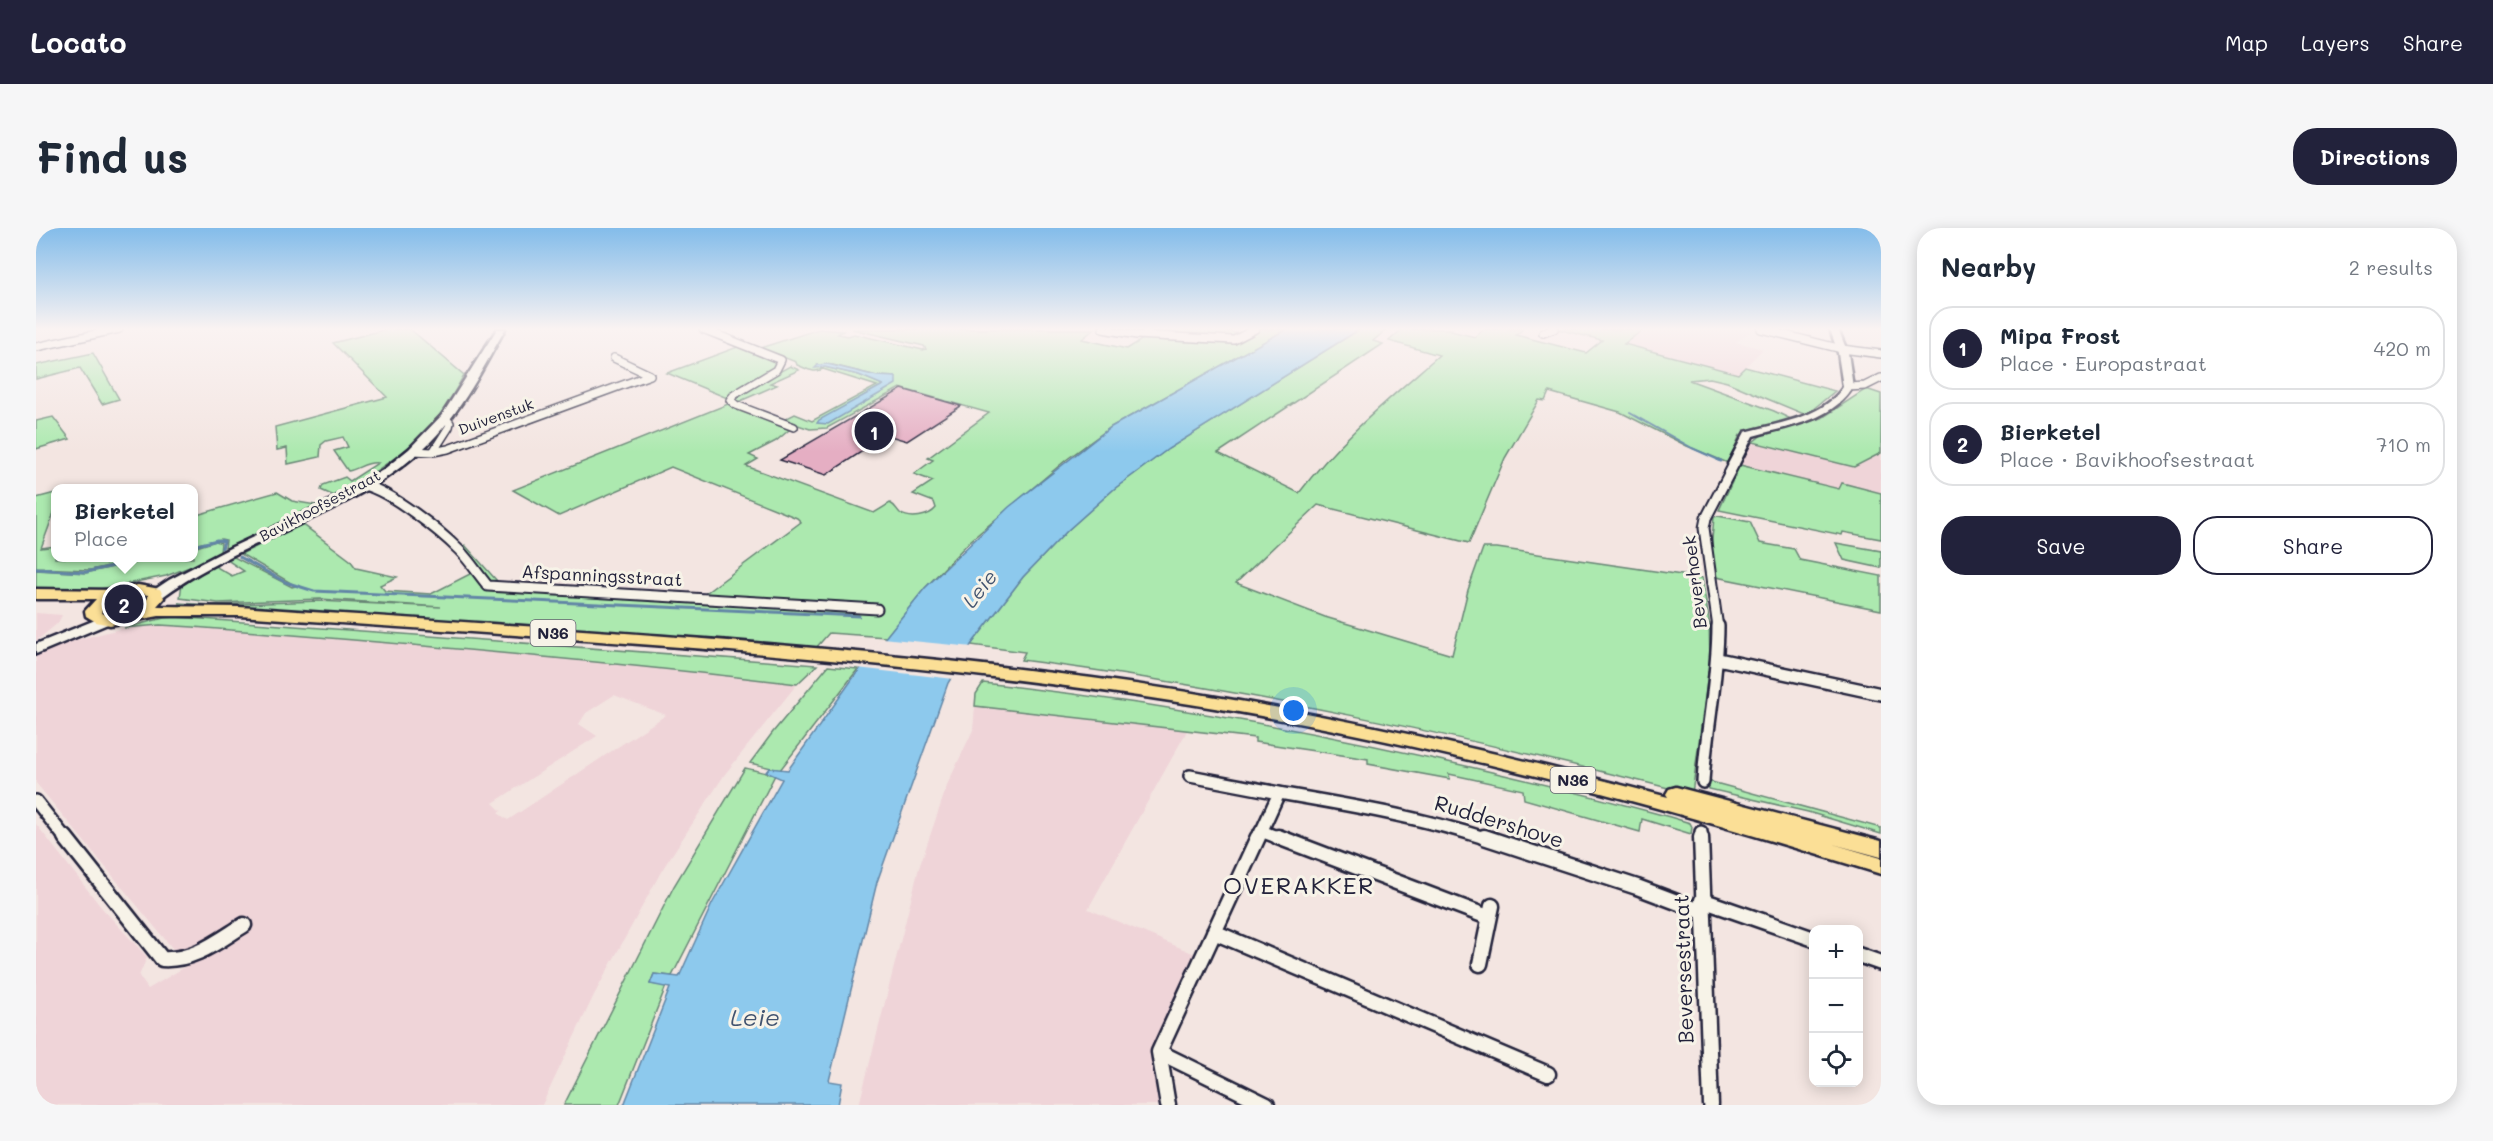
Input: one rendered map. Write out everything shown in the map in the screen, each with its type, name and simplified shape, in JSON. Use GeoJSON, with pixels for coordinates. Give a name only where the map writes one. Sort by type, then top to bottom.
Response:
{"type":"FeatureCollection","features":[{"type":"Feature","properties":{"kind":"main road","name":"N36"},"geometry":{"type":"LineString","coordinates":[[98,614],[120,593]]}},
{"type":"Feature","properties":{"kind":"main road","name":"N36"},"geometry":{"type":"LineString","coordinates":[[36,595],[120,593],[150,595],[221,611]]}},
{"type":"Feature","properties":{"kind":"main road","name":"N36"},"geometry":{"type":"LineString","coordinates":[[36,595],[87,602],[98,614],[120,619],[139,613],[221,611],[813,653],[1014,674],[1173,696],[1574,768],[1776,821],[1881,855]]}},
{"type":"Feature","properties":{"kind":"main road","name":"N36"},"geometry":{"type":"LineString","coordinates":[[139,613],[150,595]]}},
{"type":"Feature","properties":{"kind":"main road","name":"N36"},"geometry":{"type":"LineString","coordinates":[[1381,735],[1679,807],[1881,866]]}},
{"type":"Feature","properties":{"kind":"main road"},"geometry":{"type":"LineString","coordinates":[[1776,821],[1881,849]]}},
{"type":"Feature","properties":{"kind":"street","name":"Bavikhoofsestraat"},"geometry":{"type":"LineString","coordinates":[[150,595],[364,485],[413,451],[445,417],[475,370]]}},
{"type":"Feature","properties":{"kind":"street","name":"Duivenstuk"},"geometry":{"type":"LineString","coordinates":[[413,451],[434,452],[448,449],[650,375],[639,370]]}},
{"type":"Feature","properties":{"kind":"street"},"geometry":{"type":"LineString","coordinates":[[776,370],[734,395],[730,400],[736,405],[794,426]]}},
{"type":"Feature","properties":{"kind":"street"},"geometry":{"type":"LineString","coordinates":[[1845,370],[1848,387],[1865,386],[1881,378]]}},
{"type":"Feature","properties":{"kind":"street","name":"Beverhoek"},"geometry":{"type":"LineString","coordinates":[[1703,782],[1705,746],[1718,659],[1718,624],[1711,591],[1704,528],[1706,518],[1747,436],[1758,430],[1817,415],[1843,396],[1848,387]]}},
{"type":"Feature","properties":{"kind":"street","name":"Bavikhoofsestraat"},"geometry":{"type":"LineString","coordinates":[[434,452],[449,427],[450,423],[445,417]]}},
{"type":"Feature","properties":{"kind":"street","name":"Afspanningsstraat"},"geometry":{"type":"LineString","coordinates":[[364,485],[380,489],[435,530],[459,550],[489,585],[877,609]]}},
{"type":"Feature","properties":{"kind":"street"},"geometry":{"type":"LineString","coordinates":[[36,648],[98,614]]}},
{"type":"Feature","properties":{"kind":"street"},"geometry":{"type":"LineString","coordinates":[[1718,659],[1881,694]]}},
{"type":"Feature","properties":{"kind":"street","name":"Ruddershove"},"geometry":{"type":"LineString","coordinates":[[1190,776],[1367,808],[1458,830],[1809,938]]}},
{"type":"Feature","properties":{"kind":"street"},"geometry":{"type":"LineString","coordinates":[[1168,1105],[1159,1052],[1279,793]]}},
{"type":"Feature","properties":{"kind":"street"},"geometry":{"type":"LineString","coordinates":[[36,801],[162,959],[174,961],[189,958],[244,924]]}},
{"type":"Feature","properties":{"kind":"street"},"geometry":{"type":"LineString","coordinates":[[1261,831],[1490,911],[1480,964]]}},
{"type":"Feature","properties":{"kind":"street","name":"Beversestraat"},"geometry":{"type":"LineString","coordinates":[[1701,832],[1711,1105]]}},
{"type":"Feature","properties":{"kind":"street"},"geometry":{"type":"LineString","coordinates":[[1214,932],[1548,1074]]}},
{"type":"Feature","properties":{"kind":"street"},"geometry":{"type":"LineString","coordinates":[[1863,957],[1881,963]]}},
{"type":"Feature","properties":{"kind":"street"},"geometry":{"type":"LineString","coordinates":[[1159,1052],[1267,1105]]}},
{"type":"Feature","properties":{"kind":"shaded area"},"geometry":{"type":"Polygon","coordinates":[[[1722,370],[1742,370],[1738,374],[1722,370]]]}},
{"type":"Feature","properties":{"kind":"shaded area"},"geometry":{"type":"Polygon","coordinates":[[[1753,442],[1854,467],[1881,453],[1881,493],[1842,483],[1840,489],[1740,465],[1753,442]]]}},
{"type":"Feature","properties":{"kind":"shaded area"},"geometry":{"type":"Polygon","coordinates":[[[36,613],[62,615],[58,623],[36,641],[36,613]]]}},
{"type":"Feature","properties":{"kind":"shaded area"},"geometry":{"type":"Polygon","coordinates":[[[160,625],[454,647],[797,684],[725,774],[662,870],[594,995],[542,1105],[36,1105],[36,824],[101,907],[147,957],[139,976],[148,989],[190,964],[173,949],[36,783],[36,653],[52,646],[124,628],[160,625]],[[614,695],[586,713],[579,724],[597,736],[493,803],[501,811],[498,813],[508,820],[666,715],[614,695]]]}},
{"type":"Feature","properties":{"kind":"shaded area"},"geometry":{"type":"Polygon","coordinates":[[[975,706],[1188,729],[1088,909],[1195,954],[1150,1050],[1159,1105],[859,1105],[919,868],[948,783],[973,730],[975,706]]]}},
{"type":"Feature","properties":{"kind":"green space"},"geometry":{"type":"Polygon","coordinates":[[[36,370],[72,370],[36,379],[36,370]]]}},
{"type":"Feature","properties":{"kind":"green space"},"geometry":{"type":"Polygon","coordinates":[[[81,370],[103,370],[119,399],[102,404],[81,370]]]}},
{"type":"Feature","properties":{"kind":"green space"},"geometry":{"type":"Polygon","coordinates":[[[360,370],[458,370],[464,375],[440,414],[421,437],[386,465],[334,496],[321,490],[323,485],[345,477],[350,481],[378,463],[370,463],[348,471],[334,451],[348,447],[343,437],[326,441],[321,445],[320,457],[288,464],[287,448],[277,450],[275,427],[387,397],[360,370]]]}},
{"type":"Feature","properties":{"kind":"green space"},"geometry":{"type":"Polygon","coordinates":[[[675,370],[771,370],[727,398],[667,373],[675,370]]]}},
{"type":"Feature","properties":{"kind":"green space"},"geometry":{"type":"Polygon","coordinates":[[[783,370],[799,370],[770,383],[777,385],[738,402],[730,399],[783,370]]]}},
{"type":"Feature","properties":{"kind":"green space"},"geometry":{"type":"Polygon","coordinates":[[[826,370],[859,375],[883,385],[818,422],[895,379],[896,377],[877,376],[853,370],[1213,370],[1111,427],[1066,460],[970,541],[925,588],[886,637],[829,633],[815,649],[178,603],[214,605],[318,601],[441,607],[320,599],[218,603],[180,598],[182,583],[215,566],[232,576],[244,571],[227,560],[234,557],[292,587],[296,586],[241,554],[302,524],[350,560],[356,568],[397,577],[380,585],[385,591],[431,594],[472,573],[452,549],[465,545],[498,582],[703,595],[801,522],[797,518],[671,467],[559,516],[513,490],[728,404],[788,427],[789,430],[776,441],[749,455],[758,459],[746,466],[874,513],[890,503],[904,515],[929,514],[936,508],[934,502],[913,494],[933,481],[914,474],[933,460],[928,458],[989,413],[900,388],[827,428],[810,429],[783,420],[795,414],[812,421],[877,386],[826,370]]]}},
{"type":"Feature","properties":{"kind":"green space"},"geometry":{"type":"Polygon","coordinates":[[[1295,370],[1344,370],[1218,453],[1299,493],[1331,455],[1422,370],[1723,370],[1738,374],[1742,370],[1756,370],[1835,391],[1806,415],[1727,382],[1710,378],[1689,380],[1793,420],[1754,428],[1740,435],[1728,463],[1687,446],[1620,412],[1549,392],[1545,401],[1539,400],[1505,458],[1469,543],[1318,505],[1236,583],[1325,617],[1452,655],[1468,590],[1483,548],[1497,548],[1702,578],[1709,621],[1710,659],[1692,794],[1359,717],[1191,685],[1021,660],[1025,652],[971,645],[1023,577],[1068,530],[1114,489],[1168,449],[1295,370]]]}},
{"type":"Feature","properties":{"kind":"green space"},"geometry":{"type":"Polygon","coordinates":[[[1866,389],[1881,394],[1881,453],[1854,467],[1753,442],[1763,434],[1822,418],[1866,389]]]}},
{"type":"Feature","properties":{"kind":"green space"},"geometry":{"type":"Polygon","coordinates":[[[53,417],[70,439],[36,449],[36,421],[53,417]]]}},
{"type":"Feature","properties":{"kind":"green space"},"geometry":{"type":"Polygon","coordinates":[[[1740,465],[1839,489],[1842,483],[1881,493],[1881,539],[1843,532],[1842,535],[1719,510],[1740,465]]]}},
{"type":"Feature","properties":{"kind":"green space"},"geometry":{"type":"Polygon","coordinates":[[[277,492],[292,501],[316,505],[227,549],[225,548],[226,540],[221,539],[198,544],[198,515],[277,492]]]}},
{"type":"Feature","properties":{"kind":"green space"},"geometry":{"type":"Polygon","coordinates":[[[51,494],[51,521],[41,548],[51,547],[51,562],[127,562],[90,570],[36,568],[36,498],[51,494]]]}},
{"type":"Feature","properties":{"kind":"green space"},"geometry":{"type":"Polygon","coordinates":[[[1714,517],[1750,522],[1760,543],[1794,549],[1800,560],[1881,576],[1881,610],[1716,577],[1711,550],[1714,517]]]}},
{"type":"Feature","properties":{"kind":"green space"},"geometry":{"type":"Polygon","coordinates":[[[216,541],[221,543],[220,552],[200,563],[166,576],[90,591],[36,590],[36,570],[86,573],[137,562],[198,562],[198,546],[216,541]]]}},
{"type":"Feature","properties":{"kind":"green space"},"geometry":{"type":"Polygon","coordinates":[[[1836,543],[1881,551],[1881,568],[1844,560],[1836,543]]]}},
{"type":"Feature","properties":{"kind":"green space"},"geometry":{"type":"Polygon","coordinates":[[[175,617],[817,665],[797,684],[344,639],[160,625],[124,628],[175,617]]]}},
{"type":"Feature","properties":{"kind":"green space"},"geometry":{"type":"Polygon","coordinates":[[[828,666],[858,669],[780,770],[750,763],[773,732],[828,666]]]}},
{"type":"Feature","properties":{"kind":"green space"},"geometry":{"type":"Polygon","coordinates":[[[983,683],[1070,693],[1243,720],[1415,754],[1670,817],[1690,823],[1691,834],[1642,819],[1640,832],[1524,799],[1523,790],[1449,774],[1450,779],[1368,764],[1368,759],[1255,742],[1255,738],[975,706],[976,694],[983,683]]]}},
{"type":"Feature","properties":{"kind":"green space"},"geometry":{"type":"Polygon","coordinates":[[[745,768],[775,775],[672,976],[654,974],[650,984],[666,986],[619,1105],[564,1105],[674,886],[745,768]]]}},
{"type":"Feature","properties":{"kind":"green space"},"geometry":{"type":"Polygon","coordinates":[[[1708,781],[1881,828],[1881,834],[1808,812],[1709,789],[1708,781]]]}},
{"type":"Feature","properties":{"kind":"water"},"geometry":{"type":"Polygon","coordinates":[[[837,370],[896,377],[896,384],[828,424],[817,423],[883,385],[859,375],[837,370]]]}},
{"type":"Feature","properties":{"kind":"water","name":"Leie"},"geometry":{"type":"Polygon","coordinates":[[[1213,370],[1295,370],[1168,449],[1114,489],[1068,530],[1023,577],[971,645],[948,683],[877,882],[829,1081],[842,1083],[838,1105],[624,1105],[670,988],[650,984],[654,974],[679,977],[712,904],[782,779],[766,772],[769,768],[788,770],[856,674],[925,588],[1009,507],[1111,427],[1213,370]]]}},
{"type":"Feature","properties":{"kind":"pier"},"geometry":{"type":"Polygon","coordinates":[[[882,638],[973,647],[954,679],[857,668],[882,638]]]}},
{"type":"Feature","properties":{"kind":"building"},"geometry":{"type":"Polygon","coordinates":[[[902,389],[961,406],[907,441],[887,435],[826,475],[780,460],[902,389]]]}},
{"type":"Feature","properties":{"kind":"waterway"},"geometry":{"type":"LineString","coordinates":[[1630,413],[1692,448],[1721,461],[1718,460]]}},
{"type":"Feature","properties":{"kind":"waterway"},"geometry":{"type":"LineString","coordinates":[[198,545],[217,540],[224,541],[222,548]]}},
{"type":"Feature","properties":{"kind":"waterway"},"geometry":{"type":"LineString","coordinates":[[240,557],[285,582],[314,591],[859,616]]}},
{"type":"Feature","properties":{"kind":"waterway"},"geometry":{"type":"LineString","coordinates":[[36,569],[86,572],[132,562]]}},
{"type":"Feature","properties":{"kind":"place","name":"Mipa Frost"},"geometry":{"type":"Point","coordinates":[874,431]}},
{"type":"Feature","properties":{"kind":"place","name":"Bierketel"},"geometry":{"type":"Point","coordinates":[124,604]}},
{"type":"Feature","properties":{"kind":"district","name":"OVERAKKER"},"geometry":{"type":"Point","coordinates":[1299,886]}}]}
